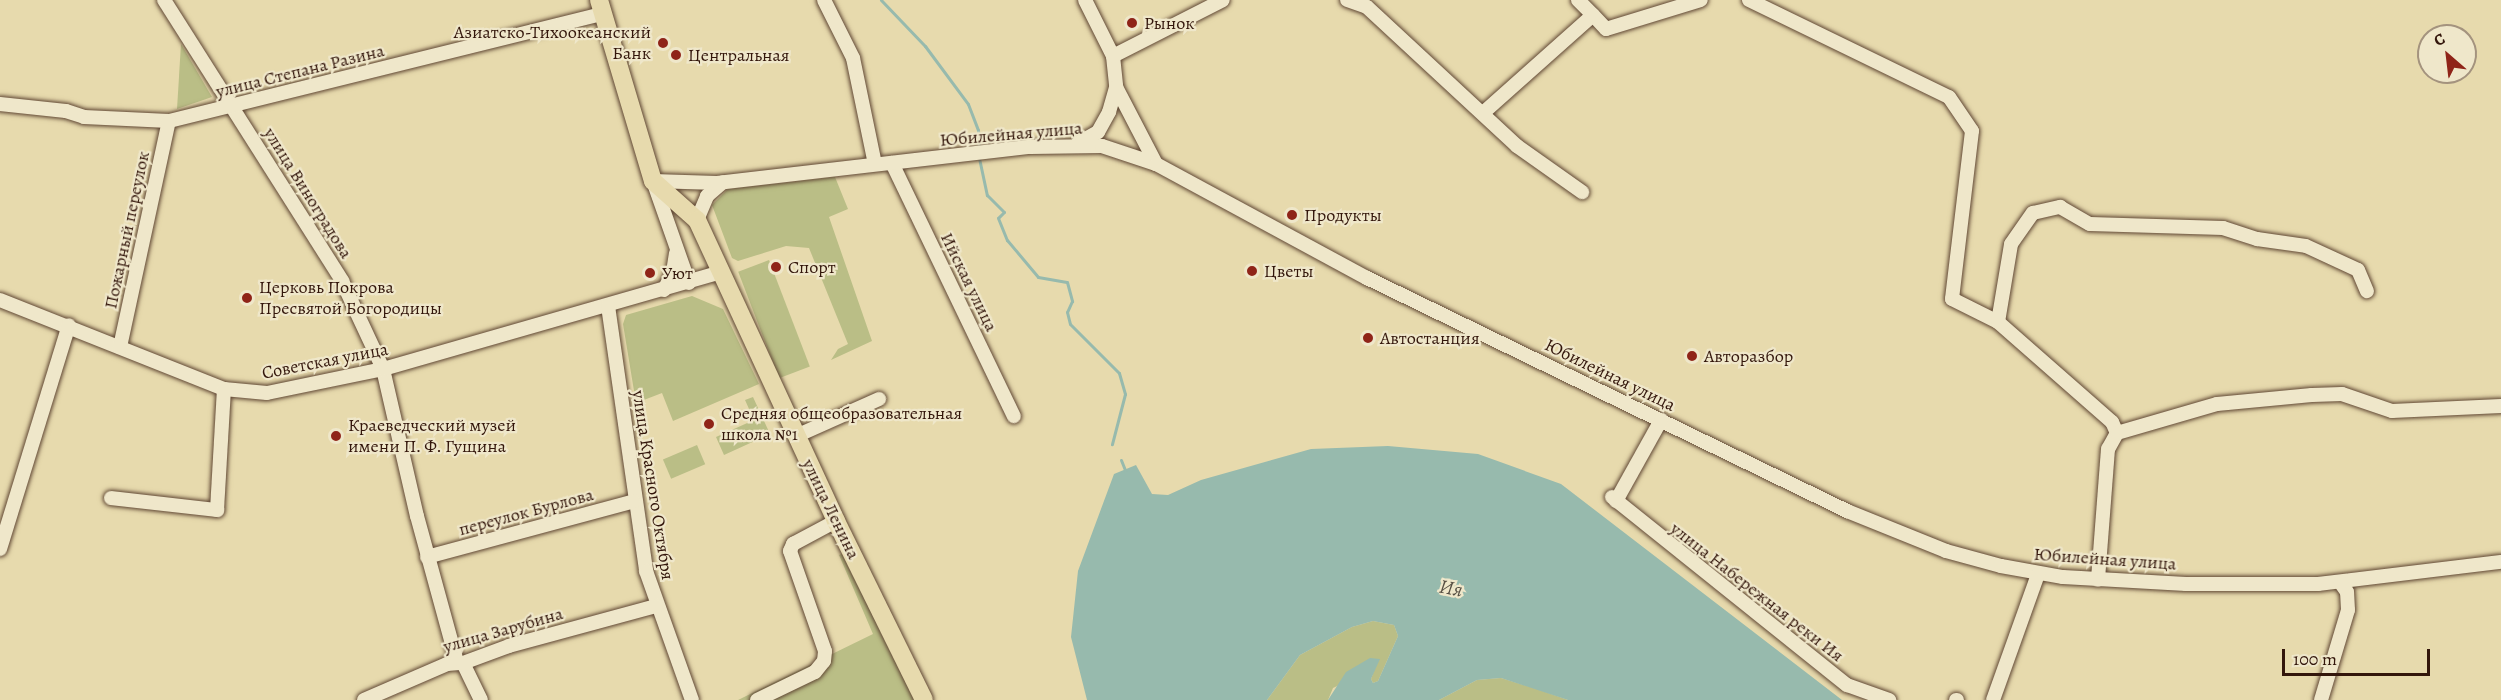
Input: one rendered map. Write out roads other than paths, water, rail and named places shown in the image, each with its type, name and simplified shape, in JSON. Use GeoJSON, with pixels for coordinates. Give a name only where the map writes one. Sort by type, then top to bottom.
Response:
{"type":"FeatureCollection","features":[{"type":"Feature","properties":{"kind":"main road"},"geometry":{"type":"LineString","coordinates":[[602,6],[653,181],[692,213]]}},
{"type":"Feature","properties":{"kind":"main road","name":"улица Ленина"},"geometry":{"type":"LineString","coordinates":[[692,213],[718,278],[924,700]]}},
{"type":"Feature","properties":{"kind":"street","name":"улица Виноградова"},"geometry":{"type":"LineString","coordinates":[[164,0],[342,281],[383,369],[427,557],[460,663],[481,700]]}},
{"type":"Feature","properties":{"kind":"street"},"geometry":{"type":"LineString","coordinates":[[824,0],[853,58],[875,165]]}},
{"type":"Feature","properties":{"kind":"street"},"geometry":{"type":"LineString","coordinates":[[1070,145],[1098,132],[1109,112],[1116,87],[1113,56],[1085,0]]}},
{"type":"Feature","properties":{"kind":"street"},"geometry":{"type":"LineString","coordinates":[[1113,56],[1223,0]]}},
{"type":"Feature","properties":{"kind":"street"},"geometry":{"type":"LineString","coordinates":[[1347,0],[1367,7],[1517,146],[1582,192]]}},
{"type":"Feature","properties":{"kind":"street"},"geometry":{"type":"LineString","coordinates":[[1578,0],[1606,29],[1701,0]]}},
{"type":"Feature","properties":{"kind":"street"},"geometry":{"type":"LineString","coordinates":[[1749,0],[1948,97],[1972,131],[1952,299],[1998,322],[2108,417],[2117,433]]}},
{"type":"Feature","properties":{"kind":"street","name":"улица Степана Разина"},"geometry":{"type":"LineString","coordinates":[[0,104],[66,111],[84,117],[169,121],[602,6]]}},
{"type":"Feature","properties":{"kind":"street"},"geometry":{"type":"LineString","coordinates":[[1483,113],[1593,15]]}},
{"type":"Feature","properties":{"kind":"street"},"geometry":{"type":"LineString","coordinates":[[1116,87],[1156,164]]}},
{"type":"Feature","properties":{"kind":"street","name":"Пожарный переулок"},"geometry":{"type":"LineString","coordinates":[[120,347],[169,121]]}},
{"type":"Feature","properties":{"kind":"street","name":"Юбилейная улица"},"geometry":{"type":"LineString","coordinates":[[653,181],[723,182],[948,156],[1070,145],[1110,148],[1156,164],[1328,259],[1906,537],[1974,559],[2038,574],[2098,580],[2291,585],[2340,582],[2484,562],[2501,563]]}},
{"type":"Feature","properties":{"kind":"street","name":"Ийская улица"},"geometry":{"type":"LineString","coordinates":[[892,163],[1014,416]]}},
{"type":"Feature","properties":{"kind":"street"},"geometry":{"type":"LineString","coordinates":[[653,181],[663,217],[689,283]]}},
{"type":"Feature","properties":{"kind":"street"},"geometry":{"type":"LineString","coordinates":[[663,217],[672,206],[692,213],[723,182]]}},
{"type":"Feature","properties":{"kind":"street"},"geometry":{"type":"LineString","coordinates":[[1998,322],[2011,244],[2033,213],[2060,207],[2090,225],[2223,228],[2257,239],[2306,246],[2358,270],[2367,291]]}},
{"type":"Feature","properties":{"kind":"street"},"geometry":{"type":"LineString","coordinates":[[664,290],[673,272],[676,250]]}},
{"type":"Feature","properties":{"kind":"street","name":"Советская улица"},"geometry":{"type":"LineString","coordinates":[[0,300],[69,325],[224,389],[275,392],[383,369],[689,283],[718,278]]}},
{"type":"Feature","properties":{"kind":"street","name":"улица Красного Октября"},"geometry":{"type":"LineString","coordinates":[[608,306],[634,501],[656,606],[692,700]]}},
{"type":"Feature","properties":{"kind":"street"},"geometry":{"type":"LineString","coordinates":[[0,549],[69,325]]}},
{"type":"Feature","properties":{"kind":"street"},"geometry":{"type":"LineString","coordinates":[[111,498],[217,510],[224,389]]}},
{"type":"Feature","properties":{"kind":"street"},"geometry":{"type":"LineString","coordinates":[[2098,580],[2108,449],[2117,433],[2224,402],[2312,394],[2342,394],[2392,411],[2501,406]]}},
{"type":"Feature","properties":{"kind":"street"},"geometry":{"type":"LineString","coordinates":[[796,436],[879,399]]}},
{"type":"Feature","properties":{"kind":"street","name":"улица Набережная реки Ия"},"geometry":{"type":"LineString","coordinates":[[1662,420],[1614,499],[1847,685],[1889,700]]}},
{"type":"Feature","properties":{"kind":"street","name":"переулок Бурлова"},"geometry":{"type":"LineString","coordinates":[[427,557],[634,501]]}},
{"type":"Feature","properties":{"kind":"street"},"geometry":{"type":"LineString","coordinates":[[757,700],[815,672],[824,661],[825,651],[790,551],[793,544],[836,521]]}},
{"type":"Feature","properties":{"kind":"street"},"geometry":{"type":"LineString","coordinates":[[1993,700],[2038,574]]}},
{"type":"Feature","properties":{"kind":"street"},"geometry":{"type":"LineString","coordinates":[[2321,700],[2348,610],[2348,592],[2340,582]]}},
{"type":"Feature","properties":{"kind":"street","name":"улица Зарубина"},"geometry":{"type":"LineString","coordinates":[[364,700],[508,646],[656,606]]}},
{"type":"Feature","properties":{"kind":"water","name":"Ия"},"geometry":{"type":"Polygon","coordinates":[[[1388,446],[1478,454],[1561,484],[1842,700],[1568,700],[1501,678],[1477,680],[1439,700],[1328,700],[1346,672],[1370,658],[1380,659],[1371,679],[1373,683],[1378,681],[1398,636],[1394,625],[1373,621],[1352,627],[1300,655],[1267,700],[1087,700],[1071,637],[1078,571],[1114,474],[1136,465],[1152,494],[1168,495],[1201,480],[1311,449],[1388,446]]]}},
{"type":"Feature","properties":{"kind":"waterway"},"geometry":{"type":"LineString","coordinates":[[881,0],[925,46],[968,104],[978,130],[979,148]]}},
{"type":"Feature","properties":{"kind":"waterway"},"geometry":{"type":"LineString","coordinates":[[979,158],[987,195],[1004,212],[998,218],[1007,240],[1038,277],[1067,282],[1072,301],[1067,312],[1070,324],[1119,373],[1125,394],[1112,444]]}},
{"type":"Feature","properties":{"kind":"waterway"},"geometry":{"type":"LineString","coordinates":[[1121,460],[1125,470]]}},
{"type":"Feature","properties":{"kind":"place","name":"Рынок"},"geometry":{"type":"Point","coordinates":[1132,23]}},
{"type":"Feature","properties":{"kind":"place","name":"Азиатско-Тихоокеанский Банк"},"geometry":{"type":"Point","coordinates":[663,43]}},
{"type":"Feature","properties":{"kind":"place","name":"Центральная"},"geometry":{"type":"Point","coordinates":[676,55]}},
{"type":"Feature","properties":{"kind":"place","name":"Продукты"},"geometry":{"type":"Point","coordinates":[1292,215]}},
{"type":"Feature","properties":{"kind":"place","name":"Спорт"},"geometry":{"type":"Point","coordinates":[776,267]}},
{"type":"Feature","properties":{"kind":"place","name":"Цветы"},"geometry":{"type":"Point","coordinates":[1252,271]}},
{"type":"Feature","properties":{"kind":"place","name":"Уют"},"geometry":{"type":"Point","coordinates":[650,273]}},
{"type":"Feature","properties":{"kind":"place","name":"Церковь Покрова Пресвятой Богородицы"},"geometry":{"type":"Point","coordinates":[247,298]}},
{"type":"Feature","properties":{"kind":"place","name":"Автостанция"},"geometry":{"type":"Point","coordinates":[1368,338]}},
{"type":"Feature","properties":{"kind":"place","name":"Авторазбор"},"geometry":{"type":"Point","coordinates":[1692,356]}},
{"type":"Feature","properties":{"kind":"place","name":"Средняя общеобразовательная школа №1"},"geometry":{"type":"Point","coordinates":[709,424]}},
{"type":"Feature","properties":{"kind":"place","name":"Краеведческий музей имени П. Ф. Гущина"},"geometry":{"type":"Point","coordinates":[336,436]}}]}
